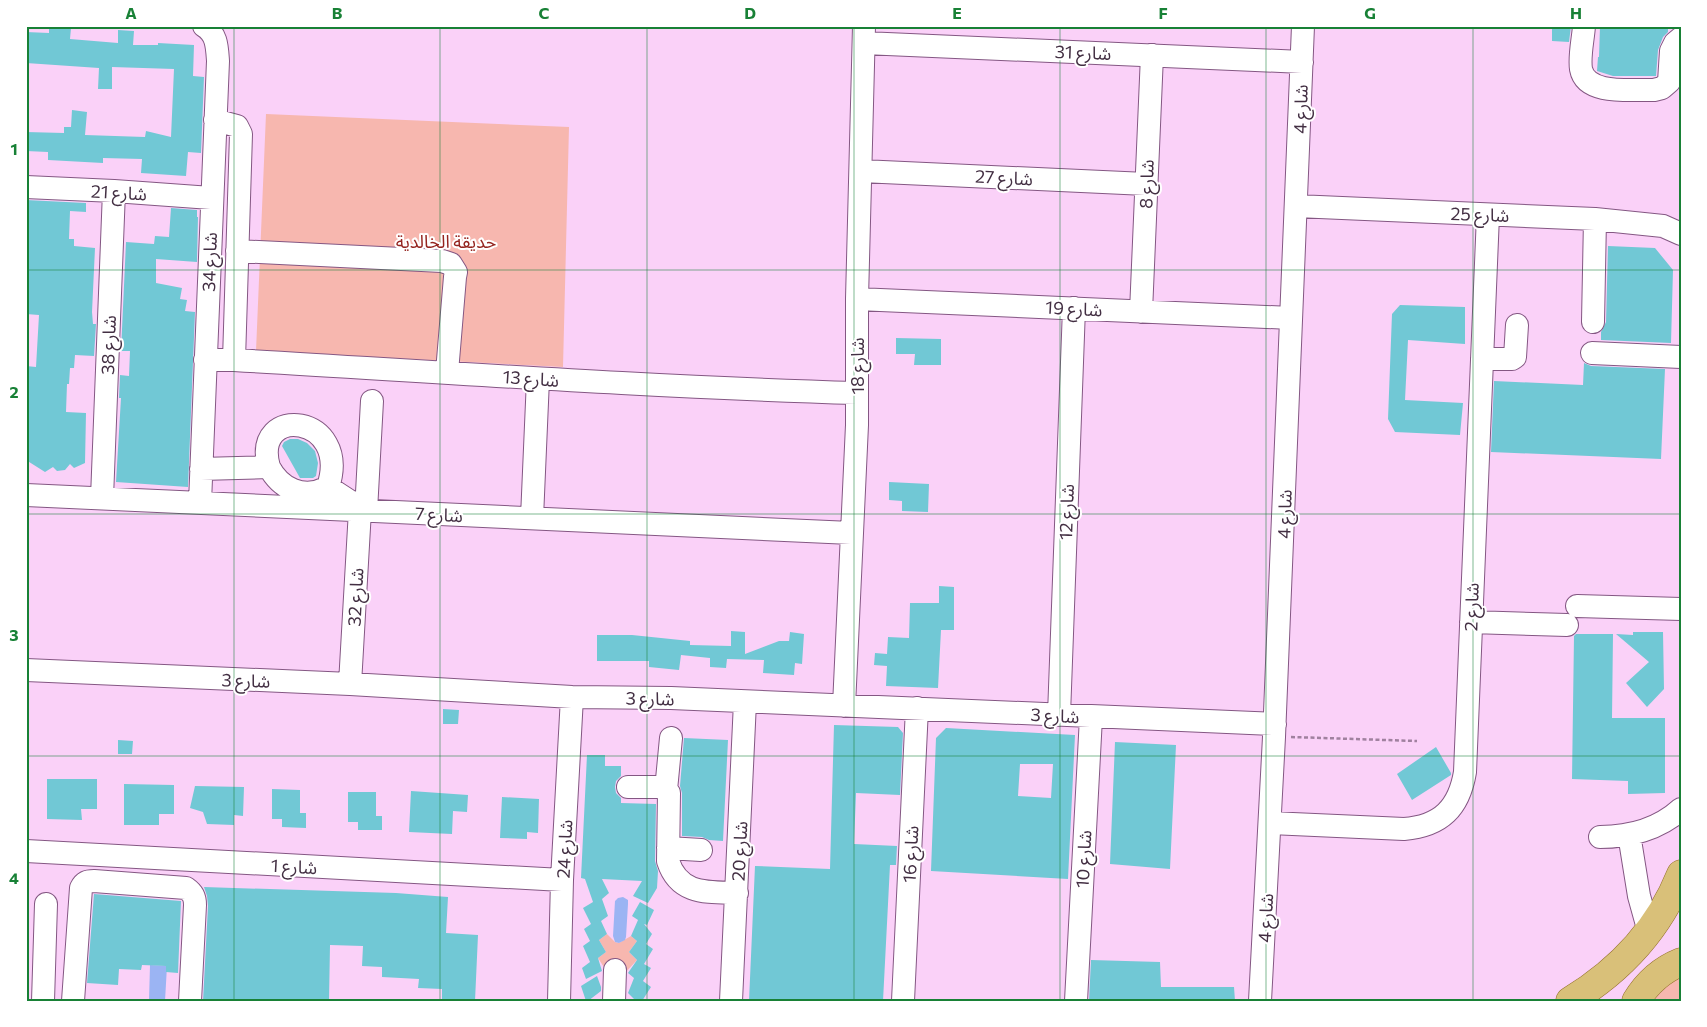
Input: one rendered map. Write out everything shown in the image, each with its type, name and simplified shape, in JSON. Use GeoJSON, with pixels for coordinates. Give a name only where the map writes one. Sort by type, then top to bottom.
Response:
{"type":"FeatureCollection","features":[{"type":"Feature","properties":{"kind":"main road"},"geometry":{"type":"LineString","coordinates":[[1570,1001],[1612,970],[1631,953],[1649,932],[1666,906],[1681,874]]}},
{"type":"Feature","properties":{"kind":"main road"},"geometry":{"type":"LineString","coordinates":[[1636,1001],[1647,985],[1670,968],[1670,961],[1681,940]]}},
{"type":"Feature","properties":{"kind":"street","name":"شارع 34"},"geometry":{"type":"LineString","coordinates":[[200,503],[217,49],[213,34],[204,26]]}},
{"type":"Feature","properties":{"kind":"street","name":"شارع 4"},"geometry":{"type":"LineString","coordinates":[[1260,1001],[1275,730],[1303,26]]}},
{"type":"Feature","properties":{"kind":"street"},"geometry":{"type":"LineString","coordinates":[[1584,26],[1582,72],[1589,82],[1600,88],[1654,90],[1662,88],[1669,82],[1672,47],[1681,38]]}},
{"type":"Feature","properties":{"kind":"street"},"geometry":{"type":"LineString","coordinates":[[1675,26],[1681,28]]}},
{"type":"Feature","properties":{"kind":"street","name":"شارع 31"},"geometry":{"type":"LineString","coordinates":[[864,35],[1152,56],[1302,62]]}},
{"type":"Feature","properties":{"kind":"street","name":"شارع 18"},"geometry":{"type":"LineString","coordinates":[[844,706],[857,425],[856,299],[864,35]]}},
{"type":"Feature","properties":{"kind":"street","name":"شارع 8"},"geometry":{"type":"LineString","coordinates":[[1141,312],[1152,56]]}},
{"type":"Feature","properties":{"kind":"street"},"geometry":{"type":"LineString","coordinates":[[214,120],[235,125],[241,131],[234,360]]}},
{"type":"Feature","properties":{"kind":"street","name":"شارع 27"},"geometry":{"type":"LineString","coordinates":[[861,171],[1146,184]]}},
{"type":"Feature","properties":{"kind":"street","name":"شارع 21"},"geometry":{"type":"LineString","coordinates":[[26,188],[114,191],[211,198]]}},
{"type":"Feature","properties":{"kind":"street","name":"شارع 38"},"geometry":{"type":"LineString","coordinates":[[102,498],[114,191]]}},
{"type":"Feature","properties":{"kind":"street","name":"شارع 25"},"geometry":{"type":"LineString","coordinates":[[1296,206],[1595,219],[1675,227]]}},
{"type":"Feature","properties":{"kind":"street","name":"شارع 2"},"geometry":{"type":"LineString","coordinates":[[1270,823],[1404,829],[1420,828],[1447,814],[1456,802],[1462,787],[1488,215]]}},
{"type":"Feature","properties":{"kind":"street"},"geometry":{"type":"LineString","coordinates":[[1593,322],[1595,219]]}},
{"type":"Feature","properties":{"kind":"street"},"geometry":{"type":"LineString","coordinates":[[237,251],[442,261],[451,264],[456,272],[456,277],[448,372]]}},
{"type":"Feature","properties":{"kind":"street","name":"شارع 19"},"geometry":{"type":"LineString","coordinates":[[856,299],[1291,318]]}},
{"type":"Feature","properties":{"kind":"street","name":"شارع 12"},"geometry":{"type":"LineString","coordinates":[[1059,715],[1074,308]]}},
{"type":"Feature","properties":{"kind":"street"},"geometry":{"type":"LineString","coordinates":[[1482,359],[1512,359],[1515,357],[1517,325]]}},
{"type":"Feature","properties":{"kind":"street"},"geometry":{"type":"LineString","coordinates":[[1592,353],[1681,357]]}},
{"type":"Feature","properties":{"kind":"street","name":"شارع 13"},"geometry":{"type":"LineString","coordinates":[[204,360],[448,372],[538,379],[857,393]]}},
{"type":"Feature","properties":{"kind":"street"},"geometry":{"type":"LineString","coordinates":[[532,518],[538,379]]}},
{"type":"Feature","properties":{"kind":"street","name":"شارع 32"},"geometry":{"type":"LineString","coordinates":[[350,684],[372,402]]}},
{"type":"Feature","properties":{"kind":"street"},"geometry":{"type":"LineString","coordinates":[[301,424],[318,434],[330,453],[332,476],[328,487],[314,492],[298,492],[277,480],[267,460],[268,445],[274,433],[282,427],[301,424]]}},
{"type":"Feature","properties":{"kind":"street"},"geometry":{"type":"LineString","coordinates":[[201,470],[269,466]]}},
{"type":"Feature","properties":{"kind":"street"},"geometry":{"type":"LineString","coordinates":[[328,487],[364,509]]}},
{"type":"Feature","properties":{"kind":"street","name":"شارع 7"},"geometry":{"type":"LineString","coordinates":[[26,495],[364,509],[851,533]]}},
{"type":"Feature","properties":{"kind":"street"},"geometry":{"type":"LineString","coordinates":[[1471,622],[1681,609]]}},
{"type":"Feature","properties":{"kind":"street","name":"شارع 3"},"geometry":{"type":"LineString","coordinates":[[26,670],[350,684],[572,698],[671,698],[916,708],[1059,715],[1275,730]]}},
{"type":"Feature","properties":{"kind":"street","name":"شارع 24"},"geometry":{"type":"LineString","coordinates":[[559,1001],[562,880],[572,698]]}},
{"type":"Feature","properties":{"kind":"street","name":"شارع 20"},"geometry":{"type":"LineString","coordinates":[[731,1001],[746,702]]}},
{"type":"Feature","properties":{"kind":"street","name":"شارع 16"},"geometry":{"type":"LineString","coordinates":[[903,1001],[916,708]]}},
{"type":"Feature","properties":{"kind":"street","name":"شارع 10"},"geometry":{"type":"LineString","coordinates":[[1076,1001],[1091,717]]}},
{"type":"Feature","properties":{"kind":"street"},"geometry":{"type":"LineString","coordinates":[[671,738],[666,790],[669,797],[668,860],[670,868],[680,882],[694,890],[737,893]]}},
{"type":"Feature","properties":{"kind":"street"},"geometry":{"type":"LineString","coordinates":[[628,787],[661,787],[666,790]]}},
{"type":"Feature","properties":{"kind":"street"},"geometry":{"type":"LineString","coordinates":[[1600,837],[1629,834],[1659,824],[1681,809]]}},
{"type":"Feature","properties":{"kind":"street"},"geometry":{"type":"LineString","coordinates":[[1629,834],[1639,896],[1649,932]]}},
{"type":"Feature","properties":{"kind":"street"},"geometry":{"type":"LineString","coordinates":[[668,848],[701,850]]}},
{"type":"Feature","properties":{"kind":"street","name":"شارع 1"},"geometry":{"type":"LineString","coordinates":[[26,851],[562,880]]}},
{"type":"Feature","properties":{"kind":"street"},"geometry":{"type":"LineString","coordinates":[[73,1001],[80,888],[88,881],[94,881],[186,888],[192,892],[195,898],[195,905],[190,1001]]}},
{"type":"Feature","properties":{"kind":"street"},"geometry":{"type":"LineString","coordinates":[[44,1001],[46,904]]}},
{"type":"Feature","properties":{"kind":"street"},"geometry":{"type":"LineString","coordinates":[[614,1001],[616,970]]}},
{"type":"Feature","properties":{"kind":"path"},"geometry":{"type":"LineString","coordinates":[[1275,730],[1417,741]]}},
{"type":"Feature","properties":{"kind":"green space","name":"حديقة الخالدية"},"geometry":{"type":"Polygon","coordinates":[[[266,114],[569,127],[563,367],[256,351],[266,114]]]}},
{"type":"Feature","properties":{"kind":"green space"},"geometry":{"type":"Polygon","coordinates":[[[607,934],[615,942],[619,943],[631,936],[637,941],[629,952],[637,960],[625,973],[607,972],[598,958],[606,952],[599,940],[607,934]]]}},
{"type":"Feature","properties":{"kind":"green space"},"geometry":{"type":"Polygon","coordinates":[[[1681,976],[1681,1001],[1650,1001],[1661,987],[1681,976]]]}},
{"type":"Feature","properties":{"kind":"water"},"geometry":{"type":"Polygon","coordinates":[[[623,897],[628,900],[626,937],[625,940],[619,943],[615,942],[613,936],[615,901],[623,897]]]}},
{"type":"Feature","properties":{"kind":"water"},"geometry":{"type":"Polygon","coordinates":[[[150,965],[167,966],[165,1001],[149,1001],[150,965]]]}},
{"type":"Feature","properties":{"kind":"building"},"geometry":{"type":"Polygon","coordinates":[[[1552,26],[1571,26],[1569,42],[1552,41],[1552,26]]]}},
{"type":"Feature","properties":{"kind":"building"},"geometry":{"type":"Polygon","coordinates":[[[1600,26],[1668,26],[1668,32],[1663,37],[1658,50],[1656,76],[1613,76],[1597,71],[1600,26]]]}},
{"type":"Feature","properties":{"kind":"building"},"geometry":{"type":"Polygon","coordinates":[[[49,27],[71,28],[70,39],[118,43],[118,30],[134,31],[133,45],[158,45],[158,43],[194,45],[193,76],[204,77],[201,153],[188,152],[186,176],[141,173],[142,159],[103,158],[103,163],[48,160],[48,152],[26,151],[26,132],[64,133],[64,127],[71,127],[72,110],[87,112],[85,135],[145,137],[146,131],[171,137],[174,69],[112,67],[112,89],[98,89],[99,68],[26,63],[26,32],[49,33],[49,27]]]}},
{"type":"Feature","properties":{"kind":"building"},"geometry":{"type":"Polygon","coordinates":[[[26,200],[86,203],[86,212],[70,211],[69,239],[74,239],[74,246],[95,248],[92,312],[93,324],[96,324],[94,356],[75,355],[74,368],[70,368],[69,384],[67,384],[66,412],[86,413],[85,463],[74,468],[70,464],[65,470],[57,471],[53,467],[45,472],[26,460],[26,366],[36,367],[39,315],[26,314],[26,200]]]}},
{"type":"Feature","properties":{"kind":"building"},"geometry":{"type":"Polygon","coordinates":[[[171,208],[197,210],[198,217],[197,262],[156,259],[156,283],[182,288],[180,299],[187,300],[185,311],[195,312],[188,487],[116,482],[121,398],[119,398],[120,375],[129,376],[130,351],[121,351],[126,242],[154,244],[155,236],[169,237],[171,208]]]}},
{"type":"Feature","properties":{"kind":"building"},"geometry":{"type":"Polygon","coordinates":[[[1608,246],[1655,248],[1673,270],[1671,343],[1601,340],[1601,332],[1606,322],[1608,246]]]}},
{"type":"Feature","properties":{"kind":"building"},"geometry":{"type":"Polygon","coordinates":[[[1400,305],[1465,307],[1465,344],[1408,340],[1405,400],[1463,403],[1460,435],[1395,432],[1388,419],[1392,314],[1400,305]]]}},
{"type":"Feature","properties":{"kind":"building"},"geometry":{"type":"Polygon","coordinates":[[[896,338],[941,339],[941,365],[914,365],[915,354],[896,354],[896,338]]]}},
{"type":"Feature","properties":{"kind":"building"},"geometry":{"type":"Polygon","coordinates":[[[1584,363],[1591,366],[1665,369],[1661,459],[1491,452],[1494,381],[1583,385],[1584,363]]]}},
{"type":"Feature","properties":{"kind":"building"},"geometry":{"type":"Polygon","coordinates":[[[290,439],[298,439],[307,443],[315,451],[318,463],[316,476],[313,478],[300,478],[282,446],[284,442],[290,439]]]}},
{"type":"Feature","properties":{"kind":"building"},"geometry":{"type":"Polygon","coordinates":[[[889,482],[929,484],[928,512],[902,511],[902,501],[889,500],[889,482]]]}},
{"type":"Feature","properties":{"kind":"building"},"geometry":{"type":"Polygon","coordinates":[[[939,586],[954,587],[954,630],[941,630],[938,688],[886,686],[887,666],[874,665],[875,653],[887,654],[888,637],[909,638],[910,603],[939,603],[939,586]]]}},
{"type":"Feature","properties":{"kind":"building"},"geometry":{"type":"Polygon","coordinates":[[[731,631],[745,632],[745,654],[779,641],[789,641],[790,632],[804,634],[802,664],[795,663],[794,675],[763,673],[764,660],[727,659],[726,668],[710,667],[710,658],[681,655],[679,670],[649,667],[649,661],[597,661],[597,635],[632,635],[690,641],[690,645],[731,646],[731,631]]]}},
{"type":"Feature","properties":{"kind":"building"},"geometry":{"type":"Polygon","coordinates":[[[1633,632],[1663,632],[1664,689],[1647,707],[1626,683],[1649,662],[1616,634],[1633,635],[1633,632]]]}},
{"type":"Feature","properties":{"kind":"building"},"geometry":{"type":"Polygon","coordinates":[[[1576,634],[1613,634],[1612,718],[1665,718],[1665,793],[1628,794],[1628,781],[1572,779],[1574,636],[1576,634]]]}},
{"type":"Feature","properties":{"kind":"building"},"geometry":{"type":"Polygon","coordinates":[[[443,709],[459,710],[458,724],[443,724],[443,709]]]}},
{"type":"Feature","properties":{"kind":"building"},"geometry":{"type":"Polygon","coordinates":[[[834,725],[898,727],[903,733],[900,795],[856,793],[854,844],[897,846],[896,865],[890,865],[883,1001],[749,1001],[755,866],[830,869],[834,725]]]}},
{"type":"Feature","properties":{"kind":"building"},"geometry":{"type":"Polygon","coordinates":[[[946,728],[1075,735],[1068,879],[931,871],[936,738],[946,728]],[[1020,764],[1018,796],[1051,798],[1053,764],[1020,764]]]}},
{"type":"Feature","properties":{"kind":"building"},"geometry":{"type":"Polygon","coordinates":[[[684,738],[728,740],[723,841],[682,836],[682,793],[680,786],[684,738]]]}},
{"type":"Feature","properties":{"kind":"building"},"geometry":{"type":"Polygon","coordinates":[[[118,740],[133,741],[132,754],[118,754],[118,740]]]}},
{"type":"Feature","properties":{"kind":"building"},"geometry":{"type":"Polygon","coordinates":[[[1115,742],[1176,745],[1170,869],[1110,864],[1115,742]]]}},
{"type":"Feature","properties":{"kind":"building"},"geometry":{"type":"Polygon","coordinates":[[[1436,747],[1451,775],[1412,800],[1397,774],[1436,747]]]}},
{"type":"Feature","properties":{"kind":"building"},"geometry":{"type":"Polygon","coordinates":[[[587,755],[605,755],[605,766],[621,766],[621,776],[616,781],[615,787],[616,793],[621,798],[621,803],[656,804],[655,861],[658,871],[657,888],[648,903],[633,896],[642,881],[602,879],[609,893],[602,899],[608,916],[601,921],[607,934],[599,940],[606,952],[598,958],[602,971],[586,979],[582,968],[590,962],[583,946],[590,941],[584,929],[591,924],[583,908],[593,902],[585,879],[581,878],[587,755]]]}},
{"type":"Feature","properties":{"kind":"building"},"geometry":{"type":"Polygon","coordinates":[[[47,779],[97,779],[97,809],[81,809],[82,820],[47,819],[47,779]]]}},
{"type":"Feature","properties":{"kind":"building"},"geometry":{"type":"Polygon","coordinates":[[[124,784],[174,785],[174,814],[159,814],[159,825],[124,825],[124,784]]]}},
{"type":"Feature","properties":{"kind":"building"},"geometry":{"type":"Polygon","coordinates":[[[195,786],[244,787],[243,816],[234,815],[234,825],[207,824],[203,812],[190,808],[195,786]]]}},
{"type":"Feature","properties":{"kind":"building"},"geometry":{"type":"Polygon","coordinates":[[[272,789],[300,790],[300,813],[306,813],[306,828],[282,827],[282,819],[272,819],[272,789]]]}},
{"type":"Feature","properties":{"kind":"building"},"geometry":{"type":"Polygon","coordinates":[[[411,791],[468,795],[467,812],[453,811],[452,834],[409,832],[411,791]]]}},
{"type":"Feature","properties":{"kind":"building"},"geometry":{"type":"Polygon","coordinates":[[[348,792],[376,792],[376,816],[382,816],[382,830],[358,830],[358,822],[348,822],[348,792]]]}},
{"type":"Feature","properties":{"kind":"building"},"geometry":{"type":"Polygon","coordinates":[[[502,797],[539,799],[538,833],[527,832],[527,839],[500,838],[502,797]]]}},
{"type":"Feature","properties":{"kind":"building"},"geometry":{"type":"Polygon","coordinates":[[[204,887],[396,893],[448,897],[446,933],[478,935],[475,1001],[442,1001],[442,989],[418,988],[419,979],[382,977],[382,967],[362,966],[363,946],[330,945],[329,1001],[203,1001],[208,906],[204,887]]]}},
{"type":"Feature","properties":{"kind":"building"},"geometry":{"type":"Polygon","coordinates":[[[94,894],[181,901],[178,973],[166,972],[166,966],[142,965],[141,970],[119,969],[118,985],[87,983],[94,894]]]}},
{"type":"Feature","properties":{"kind":"building"},"geometry":{"type":"Polygon","coordinates":[[[640,902],[654,910],[647,925],[644,924],[652,934],[646,944],[653,949],[644,964],[651,968],[643,981],[651,987],[642,1001],[636,1001],[628,993],[634,978],[628,973],[637,960],[629,952],[637,941],[631,936],[638,920],[632,916],[640,902]]]}},
{"type":"Feature","properties":{"kind":"building"},"geometry":{"type":"Polygon","coordinates":[[[1091,960],[1160,962],[1161,987],[1234,987],[1235,1001],[1089,1001],[1091,960]]]}},
{"type":"Feature","properties":{"kind":"building"},"geometry":{"type":"Polygon","coordinates":[[[597,976],[601,991],[586,1001],[581,986],[597,976]]]}}]}
